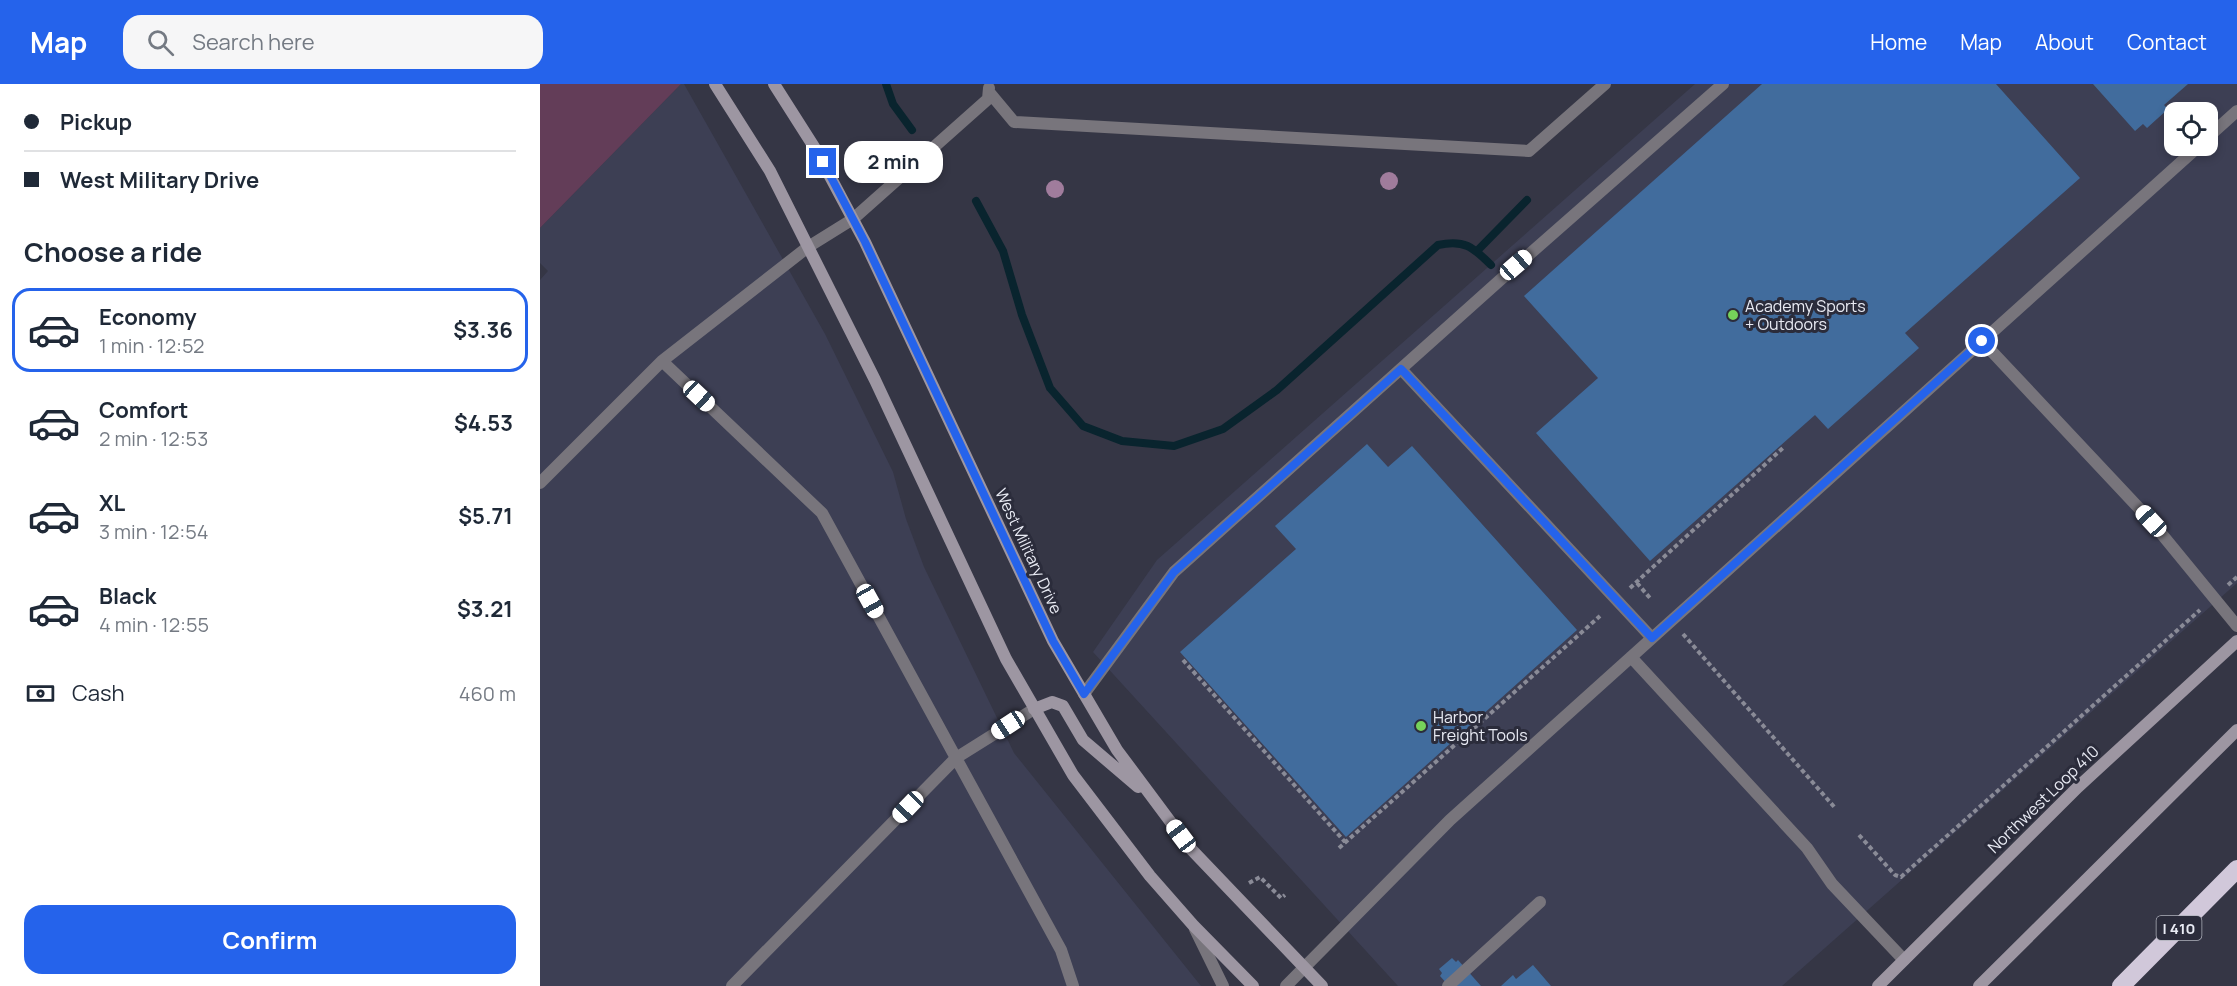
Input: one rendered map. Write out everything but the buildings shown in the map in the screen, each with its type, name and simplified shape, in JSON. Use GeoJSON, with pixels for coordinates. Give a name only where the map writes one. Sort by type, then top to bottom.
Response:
{"type":"FeatureCollection","features":[{"type":"Feature","properties":{"kind":"highway","name":"I 410"},"geometry":{"type":"LineString","coordinates":[[2121,986],[2237,869]]}},
{"type":"Feature","properties":{"kind":"main road"},"geometry":{"type":"LineString","coordinates":[[715,84],[770,171],[875,380],[1006,660],[1073,775],[1150,876],[1193,925],[1253,986]]}},
{"type":"Feature","properties":{"kind":"main road","name":"West Military Drive"},"geometry":{"type":"LineString","coordinates":[[774,84],[816,150],[853,219],[929,375],[1053,641],[1117,750],[1190,848],[1322,986]]}},
{"type":"Feature","properties":{"kind":"main road","name":"Northwest Loop 410"},"geometry":{"type":"LineString","coordinates":[[1878,986],[2085,780],[2237,640]]}},
{"type":"Feature","properties":{"kind":"main road"},"geometry":{"type":"LineString","coordinates":[[1034,709],[1052,702],[1063,706],[1083,740],[1155,802]]}},
{"type":"Feature","properties":{"kind":"main road"},"geometry":{"type":"LineString","coordinates":[[1979,986],[2237,730]]}},
{"type":"Feature","properties":{"kind":"lane"},"geometry":{"type":"LineString","coordinates":[[540,483],[662,361],[808,247],[853,219],[989,92],[1014,122],[1529,152],[1605,84]]}},
{"type":"Feature","properties":{"kind":"lane"},"geometry":{"type":"LineString","coordinates":[[1084,694],[1174,572],[1723,84]]}},
{"type":"Feature","properties":{"kind":"lane"},"geometry":{"type":"LineString","coordinates":[[2218,128],[2237,111]]}},
{"type":"Feature","properties":{"kind":"lane"},"geometry":{"type":"LineString","coordinates":[[1286,986],[1450,820],[2188,156]]}},
{"type":"Feature","properties":{"kind":"lane"},"geometry":{"type":"LineString","coordinates":[[1982,341],[2151,521],[2237,626]]}},
{"type":"Feature","properties":{"kind":"lane"},"geometry":{"type":"LineString","coordinates":[[662,361],[822,513],[1061,950],[1073,986]]}},
{"type":"Feature","properties":{"kind":"lane"},"geometry":{"type":"LineString","coordinates":[[1401,369],[1652,638]]}},
{"type":"Feature","properties":{"kind":"lane"},"geometry":{"type":"LineString","coordinates":[[1631,657],[1807,848],[1832,884],[1904,960]]}},
{"type":"Feature","properties":{"kind":"lane"},"geometry":{"type":"LineString","coordinates":[[732,986],[956,758],[1034,709]]}},
{"type":"Feature","properties":{"kind":"lane"},"geometry":{"type":"LineString","coordinates":[[1448,986],[1540,902]]}},
{"type":"Feature","properties":{"kind":"lane"},"geometry":{"type":"LineString","coordinates":[[1193,925],[1223,986]]}},
{"type":"Feature","properties":{"kind":"path"},"geometry":{"type":"LineString","coordinates":[[1628,591],[1784,447]]}},
{"type":"Feature","properties":{"kind":"path"},"geometry":{"type":"LineString","coordinates":[[1859,835],[1895,875],[1901,877],[2237,577]]}},
{"type":"Feature","properties":{"kind":"path"},"geometry":{"type":"LineString","coordinates":[[1637,583],[1650,598]]}},
{"type":"Feature","properties":{"kind":"path"},"geometry":{"type":"LineString","coordinates":[[1339,848],[1600,616]]}},
{"type":"Feature","properties":{"kind":"path"},"geometry":{"type":"LineString","coordinates":[[1678,629],[1836,809]]}},
{"type":"Feature","properties":{"kind":"path"},"geometry":{"type":"LineString","coordinates":[[1183,660],[1345,842]]}},
{"type":"Feature","properties":{"kind":"path"},"geometry":{"type":"LineString","coordinates":[[1249,884],[1260,877],[1281,898],[1285,895]]}},
{"type":"Feature","properties":{"kind":"shaded area"},"geometry":{"type":"Polygon","coordinates":[[[540,84],[681,84],[540,228],[540,84]]]}},
{"type":"Feature","properties":{"kind":"shaded area"},"geometry":{"type":"Polygon","coordinates":[[[681,84],[684,84],[825,334],[893,472],[906,519],[924,567],[1014,753],[1201,986],[540,986],[540,280],[548,271],[540,263],[540,228],[681,84]]]}},
{"type":"Feature","properties":{"kind":"shaded area"},"geometry":{"type":"Polygon","coordinates":[[[1695,84],[2237,84],[2237,583],[1782,986],[1398,986],[1093,652],[1157,560],[1695,84]]]}},
{"type":"Feature","properties":{"kind":"waterway"},"geometry":{"type":"LineString","coordinates":[[886,84],[893,104],[912,130]]}},
{"type":"Feature","properties":{"kind":"waterway"},"geometry":{"type":"LineString","coordinates":[[1477,251],[1527,200]]}},
{"type":"Feature","properties":{"kind":"waterway"},"geometry":{"type":"LineString","coordinates":[[976,201],[1003,251],[1022,315],[1050,388],[1083,426],[1122,441],[1174,446],[1223,429],[1277,390],[1438,245],[1455,243],[1467,246],[1479,253],[1491,265]]}},
{"type":"Feature","properties":{"kind":"place","name":"Academy Sports + Outdoors"},"geometry":{"type":"Point","coordinates":[1733,315]}},
{"type":"Feature","properties":{"kind":"place","name":"Harbor Freight Tools"},"geometry":{"type":"Point","coordinates":[1421,726]}},
{"type":"Feature","properties":{"kind":"route"},"geometry":{"type":"LineString","coordinates":[[823,162],[924,364],[1053,641],[1084,694],[1174,572],[1401,369],[1652,638],[1982,341]]}}]}
